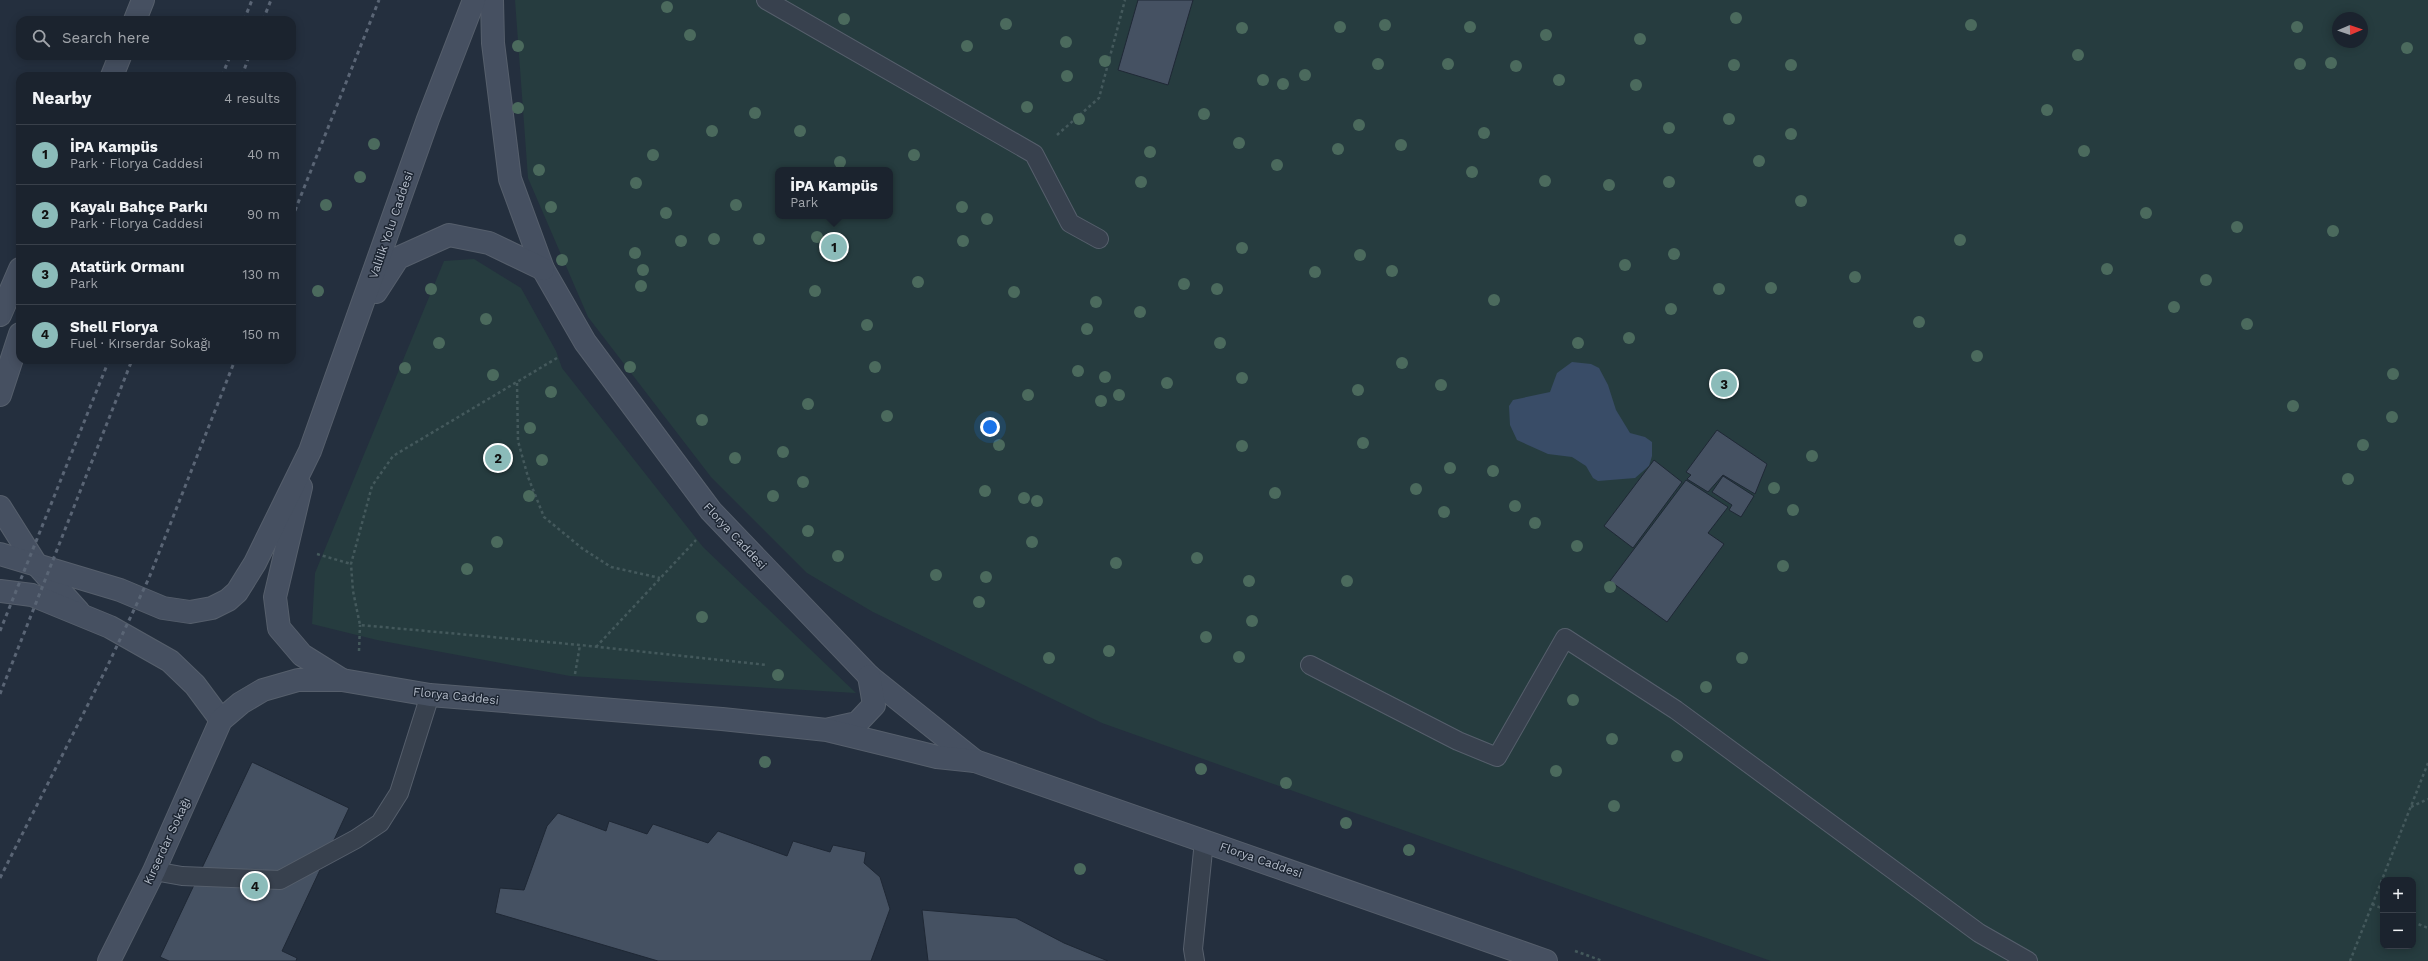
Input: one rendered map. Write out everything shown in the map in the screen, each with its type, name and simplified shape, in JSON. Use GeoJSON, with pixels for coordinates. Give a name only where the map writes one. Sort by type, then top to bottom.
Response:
{"type":"FeatureCollection","features":[{"type":"Feature","properties":{"kind":"main road"},"geometry":{"type":"LineString","coordinates":[[137,16],[143,0]]}},
{"type":"Feature","properties":{"kind":"main road","name":"Valilik Yolu Caddesi"},"geometry":{"type":"LineString","coordinates":[[310,451],[428,119],[474,0]]}},
{"type":"Feature","properties":{"kind":"main road","name":"Florya Caddesi"},"geometry":{"type":"LineString","coordinates":[[492,0],[493,43],[510,179],[543,269],[585,342],[717,518],[869,676],[975,761]]}},
{"type":"Feature","properties":{"kind":"main road"},"geometry":{"type":"LineString","coordinates":[[114,72],[118,60]]}},
{"type":"Feature","properties":{"kind":"main road"},"geometry":{"type":"LineString","coordinates":[[357,322],[398,258],[449,235],[490,243],[543,269]]}},
{"type":"Feature","properties":{"kind":"main road"},"geometry":{"type":"LineString","coordinates":[[0,315],[16,278]]}},
{"type":"Feature","properties":{"kind":"main road"},"geometry":{"type":"LineString","coordinates":[[0,395],[16,346]]}},
{"type":"Feature","properties":{"kind":"main road"},"geometry":{"type":"LineString","coordinates":[[0,554],[120,590],[163,608],[190,612],[212,608],[228,600],[237,592],[255,563],[310,451]]}},
{"type":"Feature","properties":{"kind":"main road"},"geometry":{"type":"LineString","coordinates":[[310,451],[288,545],[279,574],[275,597],[279,628],[302,655],[342,680]]}},
{"type":"Feature","properties":{"kind":"main road"},"geometry":{"type":"LineString","coordinates":[[0,507],[36,564],[82,616]]}},
{"type":"Feature","properties":{"kind":"main road"},"geometry":{"type":"LineString","coordinates":[[0,591],[32,595],[110,627],[170,661],[195,685],[221,720],[241,703],[263,690],[298,680],[342,680]]}},
{"type":"Feature","properties":{"kind":"main road"},"geometry":{"type":"LineString","coordinates":[[827,730],[858,723],[874,705],[869,676]]}},
{"type":"Feature","properties":{"kind":"main road","name":"Florya Caddesi"},"geometry":{"type":"LineString","coordinates":[[342,680],[430,695],[722,719],[827,730],[937,757],[975,761],[1546,961]]}},
{"type":"Feature","properties":{"kind":"main road","name":"Kırserdar Sokağı"},"geometry":{"type":"LineString","coordinates":[[109,961],[154,871],[221,720]]}},
{"type":"Feature","properties":{"kind":"lane"},"geometry":{"type":"LineString","coordinates":[[766,0],[1034,154],[1070,222],[1099,239]]}},
{"type":"Feature","properties":{"kind":"lane"},"geometry":{"type":"LineString","coordinates":[[1310,665],[1458,741],[1497,757],[1565,638],[1676,710],[1979,933],[2028,961]]}},
{"type":"Feature","properties":{"kind":"lane"},"geometry":{"type":"LineString","coordinates":[[154,871],[182,876],[280,880],[356,839],[380,823],[399,794],[430,695]]}},
{"type":"Feature","properties":{"kind":"lane"},"geometry":{"type":"LineString","coordinates":[[1196,961],[1193,949],[1204,841]]}},
{"type":"Feature","properties":{"kind":"path"},"geometry":{"type":"LineString","coordinates":[[1034,154],[1099,98],[1125,0]]}},
{"type":"Feature","properties":{"kind":"path"},"geometry":{"type":"LineString","coordinates":[[585,342],[393,456],[372,486],[351,564],[353,591],[360,625],[767,665]]}},
{"type":"Feature","properties":{"kind":"path"},"geometry":{"type":"LineString","coordinates":[[517,382],[518,441],[528,477],[544,517],[583,549],[611,567],[660,578]]}},
{"type":"Feature","properties":{"kind":"path"},"geometry":{"type":"LineString","coordinates":[[596,647],[717,518]]}},
{"type":"Feature","properties":{"kind":"path"},"geometry":{"type":"LineString","coordinates":[[2350,961],[2428,763]]}},
{"type":"Feature","properties":{"kind":"path"},"geometry":{"type":"LineString","coordinates":[[2410,808],[2428,799]]}},
{"type":"Feature","properties":{"kind":"path"},"geometry":{"type":"LineString","coordinates":[[2372,904],[2380,908]]}},
{"type":"Feature","properties":{"kind":"path"},"geometry":{"type":"LineString","coordinates":[[2416,923],[2428,928]]}},
{"type":"Feature","properties":{"kind":"green space"},"geometry":{"type":"Polygon","coordinates":[[[515,0],[2428,0],[2428,961],[1771,961],[1102,723],[873,612],[807,573],[711,477],[588,317],[528,178],[515,0]]]}},
{"type":"Feature","properties":{"kind":"green space"},"geometry":{"type":"Polygon","coordinates":[[[474,259],[521,288],[556,351],[562,368],[703,547],[856,693],[570,676],[377,640],[312,624],[315,573],[444,261],[474,259]]]}},
{"type":"Feature","properties":{"kind":"water"},"geometry":{"type":"Polygon","coordinates":[[[1572,362],[1591,364],[1599,368],[1608,385],[1616,410],[1630,433],[1645,437],[1652,442],[1652,456],[1649,466],[1635,478],[1598,481],[1593,478],[1586,466],[1572,457],[1548,454],[1517,440],[1510,425],[1509,406],[1513,400],[1550,392],[1557,373],[1572,362]]]}},
{"type":"Feature","properties":{"kind":"building"},"geometry":{"type":"Polygon","coordinates":[[[1138,0],[1193,0],[1168,85],[1118,70],[1138,0]]]}},
{"type":"Feature","properties":{"kind":"building"},"geometry":{"type":"Polygon","coordinates":[[[1717,430],[1767,464],[1755,494],[1723,475],[1708,492],[1687,479],[1691,475],[1686,472],[1717,430]]]}},
{"type":"Feature","properties":{"kind":"building"},"geometry":{"type":"Polygon","coordinates":[[[1654,460],[1682,482],[1633,548],[1604,526],[1654,460]]]}},
{"type":"Feature","properties":{"kind":"building"},"geometry":{"type":"Polygon","coordinates":[[[1723,476],[1754,496],[1741,517],[1729,510],[1732,505],[1712,492],[1723,476]]]}},
{"type":"Feature","properties":{"kind":"building"},"geometry":{"type":"Polygon","coordinates":[[[1686,480],[1728,507],[1708,533],[1724,544],[1667,622],[1610,581],[1686,480]]]}},
{"type":"Feature","properties":{"kind":"building"},"geometry":{"type":"Polygon","coordinates":[[[252,762],[349,808],[282,951],[297,958],[296,961],[169,961],[160,957],[252,762]]]}},
{"type":"Feature","properties":{"kind":"building"},"geometry":{"type":"Polygon","coordinates":[[[558,813],[606,831],[609,821],[647,834],[653,824],[708,843],[718,831],[787,856],[793,841],[830,852],[833,845],[866,852],[864,863],[880,877],[890,909],[871,961],[658,961],[495,913],[500,888],[524,890],[547,826],[558,813]]]}},
{"type":"Feature","properties":{"kind":"building"},"geometry":{"type":"Polygon","coordinates":[[[922,910],[1016,918],[1064,943],[1108,961],[928,961],[922,910]]]}},
{"type":"Feature","properties":{"kind":"railway"},"geometry":{"type":"LineString","coordinates":[[246,16],[252,0]]}},
{"type":"Feature","properties":{"kind":"railway"},"geometry":{"type":"LineString","coordinates":[[265,16],[271,0]]}},
{"type":"Feature","properties":{"kind":"railway"},"geometry":{"type":"LineString","coordinates":[[296,208],[379,0]]}},
{"type":"Feature","properties":{"kind":"railway"},"geometry":{"type":"LineString","coordinates":[[224,72],[228,60]]}},
{"type":"Feature","properties":{"kind":"railway"},"geometry":{"type":"LineString","coordinates":[[243,72],[248,60]]}},
{"type":"Feature","properties":{"kind":"railway"},"geometry":{"type":"LineString","coordinates":[[0,631],[107,364]]}},
{"type":"Feature","properties":{"kind":"railway"},"geometry":{"type":"LineString","coordinates":[[0,694],[130,364]]}},
{"type":"Feature","properties":{"kind":"railway"},"geometry":{"type":"LineString","coordinates":[[0,878],[107,667],[149,578],[233,364]]}},
{"type":"Feature","properties":{"kind":"place","name":"İPA Kampüs"},"geometry":{"type":"Point","coordinates":[834,247]}},
{"type":"Feature","properties":{"kind":"place","name":"Atatürk Ormanı"},"geometry":{"type":"Point","coordinates":[1724,384]}},
{"type":"Feature","properties":{"kind":"place","name":"Kayalı Bahçe Parkı"},"geometry":{"type":"Point","coordinates":[498,458]}},
{"type":"Feature","properties":{"kind":"place","name":"Shell Florya"},"geometry":{"type":"Point","coordinates":[255,886]}}]}
